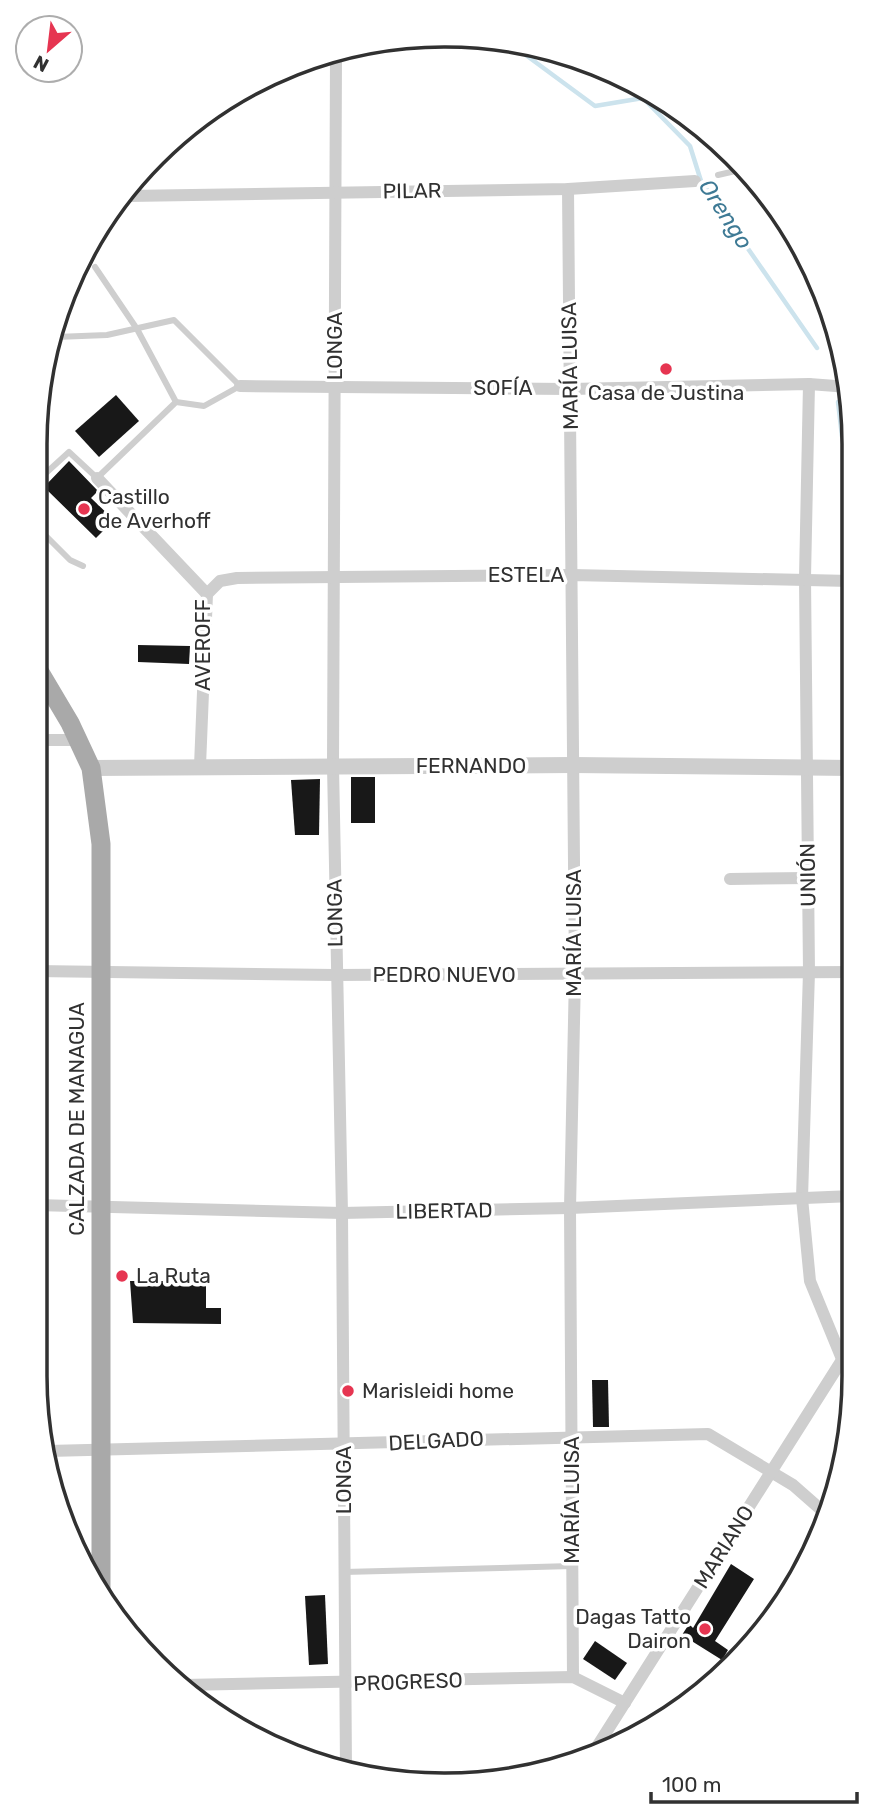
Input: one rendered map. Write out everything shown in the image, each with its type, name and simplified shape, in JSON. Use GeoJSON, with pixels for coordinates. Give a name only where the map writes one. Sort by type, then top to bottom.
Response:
{"type":"FeatureCollection","features":[{"type":"Feature","properties":{"kind":"main road","name":"CALZADA DE MANAGUA"},"geometry":{"type":"LineString","coordinates":[[47,685],[79,740],[91,768],[101,844],[101,1575]]}},
{"type":"Feature","properties":{"kind":"street","name":"LONGA"},"geometry":{"type":"LineString","coordinates":[[336,63],[333,766],[335,975],[342,1213],[346,1760]]}},
{"type":"Feature","properties":{"kind":"street","name":"PILAR"},"geometry":{"type":"LineString","coordinates":[[135,196],[568,189],[695,181]]}},
{"type":"Feature","properties":{"kind":"street","name":"MARÍA LUISA"},"geometry":{"type":"LineString","coordinates":[[568,189],[575,975],[570,1208],[573,1677]]}},
{"type":"Feature","properties":{"kind":"street","name":"SOFÍA"},"geometry":{"type":"LineString","coordinates":[[240,386],[570,389],[809,384],[837,386]]}},
{"type":"Feature","properties":{"kind":"street","name":"UNIÓN"},"geometry":{"type":"LineString","coordinates":[[809,384],[804,578],[810,972],[802,1198],[810,1281],[842,1359]]}},
{"type":"Feature","properties":{"kind":"street","name":"AVEROFF"},"geometry":{"type":"LineString","coordinates":[[97,478],[207,594],[200,766]]}},
{"type":"Feature","properties":{"kind":"street","name":"ESTELA"},"geometry":{"type":"LineString","coordinates":[[207,594],[220,581],[237,578],[572,575],[842,580]]}},
{"type":"Feature","properties":{"kind":"street"},"geometry":{"type":"LineString","coordinates":[[47,740],[79,740]]}},
{"type":"Feature","properties":{"kind":"street","name":"FERNANDO"},"geometry":{"type":"LineString","coordinates":[[91,768],[573,765],[842,768]]}},
{"type":"Feature","properties":{"kind":"street"},"geometry":{"type":"LineString","coordinates":[[730,879],[808,878]]}},
{"type":"Feature","properties":{"kind":"street","name":"PEDRO NUEVO"},"geometry":{"type":"LineString","coordinates":[[47,971],[335,975],[842,972]]}},
{"type":"Feature","properties":{"kind":"street","name":"LIBERTAD"},"geometry":{"type":"LineString","coordinates":[[47,1205],[342,1213],[570,1208],[842,1196]]}},
{"type":"Feature","properties":{"kind":"street","name":"MARIANO"},"geometry":{"type":"LineString","coordinates":[[600,1741],[842,1359]]}},
{"type":"Feature","properties":{"kind":"street","name":"DELGADO"},"geometry":{"type":"LineString","coordinates":[[55,1451],[344,1445],[572,1435],[708,1434],[793,1485],[819,1508]]}},
{"type":"Feature","properties":{"kind":"street","name":"PROGRESO"},"geometry":{"type":"LineString","coordinates":[[196,1685],[346,1684],[573,1677],[625,1703]]}},
{"type":"Feature","properties":{"kind":"lane"},"geometry":{"type":"LineString","coordinates":[[718,175],[732,172]]}},
{"type":"Feature","properties":{"kind":"lane"},"geometry":{"type":"LineString","coordinates":[[95,267],[137,329],[176,402]]}},
{"type":"Feature","properties":{"kind":"lane"},"geometry":{"type":"LineString","coordinates":[[62,337],[107,335],[174,320],[240,386],[204,406],[176,402]]}},
{"type":"Feature","properties":{"kind":"lane"},"geometry":{"type":"LineString","coordinates":[[97,478],[176,402]]}},
{"type":"Feature","properties":{"kind":"lane","name":"AVEROFF"},"geometry":{"type":"LineString","coordinates":[[47,472],[69,453],[97,478]]}},
{"type":"Feature","properties":{"kind":"lane"},"geometry":{"type":"LineString","coordinates":[[47,537],[70,560],[83,566]]}},
{"type":"Feature","properties":{"kind":"lane"},"geometry":{"type":"LineString","coordinates":[[344,1572],[572,1566]]}},
{"type":"Feature","properties":{"kind":"building"},"geometry":{"type":"Polygon","coordinates":[[[116,395],[139,421],[99,457],[75,431],[116,395]]]}},
{"type":"Feature","properties":{"kind":"building","name":"Castillo de Averhoff"},"geometry":{"type":"Polygon","coordinates":[[[69,461],[98,491],[91,498],[114,520],[96,538],[47,490],[47,484],[69,461]]]}},
{"type":"Feature","properties":{"kind":"building"},"geometry":{"type":"Polygon","coordinates":[[[138,645],[190,646],[189,664],[138,662],[138,645]]]}},
{"type":"Feature","properties":{"kind":"building"},"geometry":{"type":"Polygon","coordinates":[[[351,777],[375,777],[375,823],[351,823],[351,777]]]}},
{"type":"Feature","properties":{"kind":"building"},"geometry":{"type":"Polygon","coordinates":[[[320,779],[319,835],[295,835],[291,780],[320,779]]]}},
{"type":"Feature","properties":{"kind":"building"},"geometry":{"type":"Polygon","coordinates":[[[130,1281],[206,1281],[206,1308],[221,1308],[221,1324],[133,1323],[130,1281]]]}},
{"type":"Feature","properties":{"kind":"building"},"geometry":{"type":"Polygon","coordinates":[[[592,1380],[608,1380],[609,1427],[593,1427],[592,1380]]]}},
{"type":"Feature","properties":{"kind":"building"},"geometry":{"type":"Polygon","coordinates":[[[731,1564],[754,1579],[715,1641],[728,1650],[721,1660],[682,1635],[689,1624],[693,1628],[731,1564]]]}},
{"type":"Feature","properties":{"kind":"building"},"geometry":{"type":"Polygon","coordinates":[[[325,1595],[328,1664],[309,1665],[305,1596],[325,1595]]]}},
{"type":"Feature","properties":{"kind":"building"},"geometry":{"type":"Polygon","coordinates":[[[595,1641],[627,1663],[615,1680],[583,1659],[595,1641]]]}},
{"type":"Feature","properties":{"kind":"waterway","name":"Orengo"},"geometry":{"type":"LineString","coordinates":[[528,56],[595,106],[640,98]]}},
{"type":"Feature","properties":{"kind":"waterway","name":"Orengo"},"geometry":{"type":"LineString","coordinates":[[648,103],[690,146],[701,181],[817,348]]}},
{"type":"Feature","properties":{"kind":"waterway","name":"Orengo"},"geometry":{"type":"LineString","coordinates":[[838,402],[842,432]]}},
{"type":"Feature","properties":{"kind":"place","name":"Casa de Justina"},"geometry":{"type":"Point","coordinates":[666,369]}},
{"type":"Feature","properties":{"kind":"place","name":"Castillo de Averhoff"},"geometry":{"type":"Point","coordinates":[84,509]}},
{"type":"Feature","properties":{"kind":"place","name":"La Ruta"},"geometry":{"type":"Point","coordinates":[122,1276]}},
{"type":"Feature","properties":{"kind":"place","name":"Marisleidi home"},"geometry":{"type":"Point","coordinates":[348,1391]}},
{"type":"Feature","properties":{"kind":"place","name":"Dagas Tatto Dairon"},"geometry":{"type":"Point","coordinates":[705,1629]}}]}
